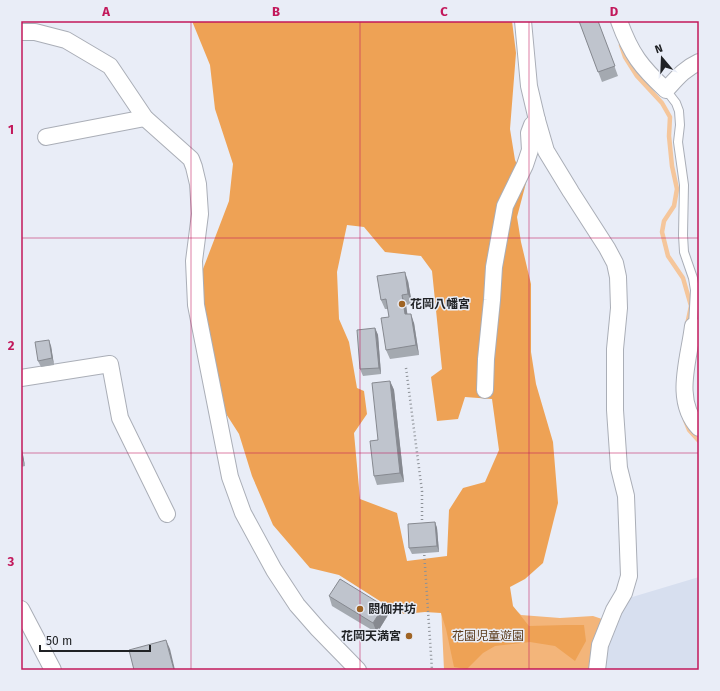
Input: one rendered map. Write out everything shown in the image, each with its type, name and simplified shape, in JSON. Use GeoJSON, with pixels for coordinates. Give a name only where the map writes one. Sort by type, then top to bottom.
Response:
{"type":"FeatureCollection","features":[{"type":"Feature","properties":{"kind":"street"},"geometry":{"type":"LineString","coordinates":[[523,21],[530,86],[537,120],[546,151],[607,248],[615,263],[618,277],[619,308],[615,349],[615,410],[619,468],[626,496],[629,576],[624,593],[614,610],[600,646],[597,670]]}},
{"type":"Feature","properties":{"kind":"street"},"geometry":{"type":"LineString","coordinates":[[619,21],[627,43],[640,64],[666,90],[687,68],[699,62]]}},
{"type":"Feature","properties":{"kind":"street"},"geometry":{"type":"LineString","coordinates":[[21,32],[35,32],[66,40],[110,66],[145,118],[190,159],[194,167],[198,184],[200,214],[194,261],[196,305],[230,476],[243,513],[274,570],[297,605],[358,670]]}},
{"type":"Feature","properties":{"kind":"street"},"geometry":{"type":"LineString","coordinates":[[46,137],[145,118]]}},
{"type":"Feature","properties":{"kind":"street"},"geometry":{"type":"LineString","coordinates":[[485,390],[486,359],[494,267],[505,206],[525,165],[530,150],[529,133],[532,125],[537,120]]}},
{"type":"Feature","properties":{"kind":"street"},"geometry":{"type":"LineString","coordinates":[[693,326],[685,378],[684,397],[687,410],[692,421],[699,428]]}},
{"type":"Feature","properties":{"kind":"street"},"geometry":{"type":"LineString","coordinates":[[21,378],[110,364],[120,418],[167,514]]}},
{"type":"Feature","properties":{"kind":"street"},"geometry":{"type":"LineString","coordinates":[[21,609],[53,670]]}},
{"type":"Feature","properties":{"kind":"lane"},"geometry":{"type":"LineString","coordinates":[[666,90],[676,102],[679,111],[680,125],[678,142],[684,185],[684,252],[693,278],[695,290],[693,326]]}},
{"type":"Feature","properties":{"kind":"path"},"geometry":{"type":"LineString","coordinates":[[406,368],[422,491],[422,531]]}},
{"type":"Feature","properties":{"kind":"path"},"geometry":{"type":"LineString","coordinates":[[424,546],[432,670]]}},
{"type":"Feature","properties":{"kind":"shaded area"},"geometry":{"type":"Polygon","coordinates":[[[699,577],[699,670],[602,670],[609,641],[616,623],[629,598],[699,577]]]}},
{"type":"Feature","properties":{"kind":"green space"},"geometry":{"type":"Polygon","coordinates":[[[192,21],[512,21],[516,53],[510,129],[515,160],[526,183],[517,217],[531,284],[531,352],[536,384],[553,442],[558,503],[543,563],[525,579],[510,587],[513,606],[529,626],[584,625],[586,641],[575,661],[555,646],[530,642],[495,646],[483,653],[467,669],[454,667],[441,613],[425,612],[404,614],[383,603],[339,575],[310,568],[273,525],[252,476],[239,434],[205,381],[193,334],[203,269],[229,201],[233,164],[215,109],[210,65],[192,21]],[[347,225],[337,272],[339,319],[349,342],[357,388],[364,391],[367,414],[354,433],[360,499],[397,513],[407,561],[447,556],[449,510],[463,488],[485,482],[499,450],[492,399],[465,397],[458,419],[437,421],[431,377],[442,369],[432,271],[421,256],[385,252],[364,227],[347,225]]]}},
{"type":"Feature","properties":{"kind":"green space","name":"花園児童遊園"},"geometry":{"type":"Polygon","coordinates":[[[506,601],[521,615],[560,618],[593,616],[605,620],[592,670],[444,670],[441,605],[506,601]]]}},
{"type":"Feature","properties":{"kind":"building"},"geometry":{"type":"Polygon","coordinates":[[[579,21],[598,21],[615,66],[598,72],[579,21]]]}},
{"type":"Feature","properties":{"kind":"building"},"geometry":{"type":"Polygon","coordinates":[[[405,272],[408,294],[402,295],[405,314],[411,314],[416,345],[386,350],[381,318],[389,317],[386,299],[381,300],[377,276],[405,272]]]}},
{"type":"Feature","properties":{"kind":"building"},"geometry":{"type":"Polygon","coordinates":[[[375,328],[379,368],[360,369],[357,330],[375,328]]]}},
{"type":"Feature","properties":{"kind":"building"},"geometry":{"type":"Polygon","coordinates":[[[49,340],[52,358],[38,361],[35,342],[49,340]]]}},
{"type":"Feature","properties":{"kind":"building"},"geometry":{"type":"Polygon","coordinates":[[[390,381],[400,473],[374,476],[370,441],[378,440],[372,383],[390,381]]]}},
{"type":"Feature","properties":{"kind":"building"},"geometry":{"type":"Polygon","coordinates":[[[435,522],[437,546],[409,548],[408,524],[435,522]]]}},
{"type":"Feature","properties":{"kind":"building"},"geometry":{"type":"Polygon","coordinates":[[[340,579],[384,606],[373,623],[329,596],[340,579]]]}},
{"type":"Feature","properties":{"kind":"building"},"geometry":{"type":"Polygon","coordinates":[[[166,640],[174,670],[134,670],[129,650],[166,640]]]}},
{"type":"Feature","properties":{"kind":"waterway"},"geometry":{"type":"LineString","coordinates":[[621,45],[625,57],[637,76],[662,103],[670,117],[669,136],[672,166],[677,189],[674,206],[664,221],[662,232],[668,256],[683,278],[691,306],[687,325]]}},
{"type":"Feature","properties":{"kind":"waterway"},"geometry":{"type":"LineString","coordinates":[[685,420],[689,430],[699,441]]}},
{"type":"Feature","properties":{"kind":"place","name":"花岡八幡宮"},"geometry":{"type":"Point","coordinates":[402,304]}},
{"type":"Feature","properties":{"kind":"place","name":"閼伽井坊"},"geometry":{"type":"Point","coordinates":[360,609]}},
{"type":"Feature","properties":{"kind":"place","name":"花岡天満宮"},"geometry":{"type":"Point","coordinates":[409,636]}}]}
